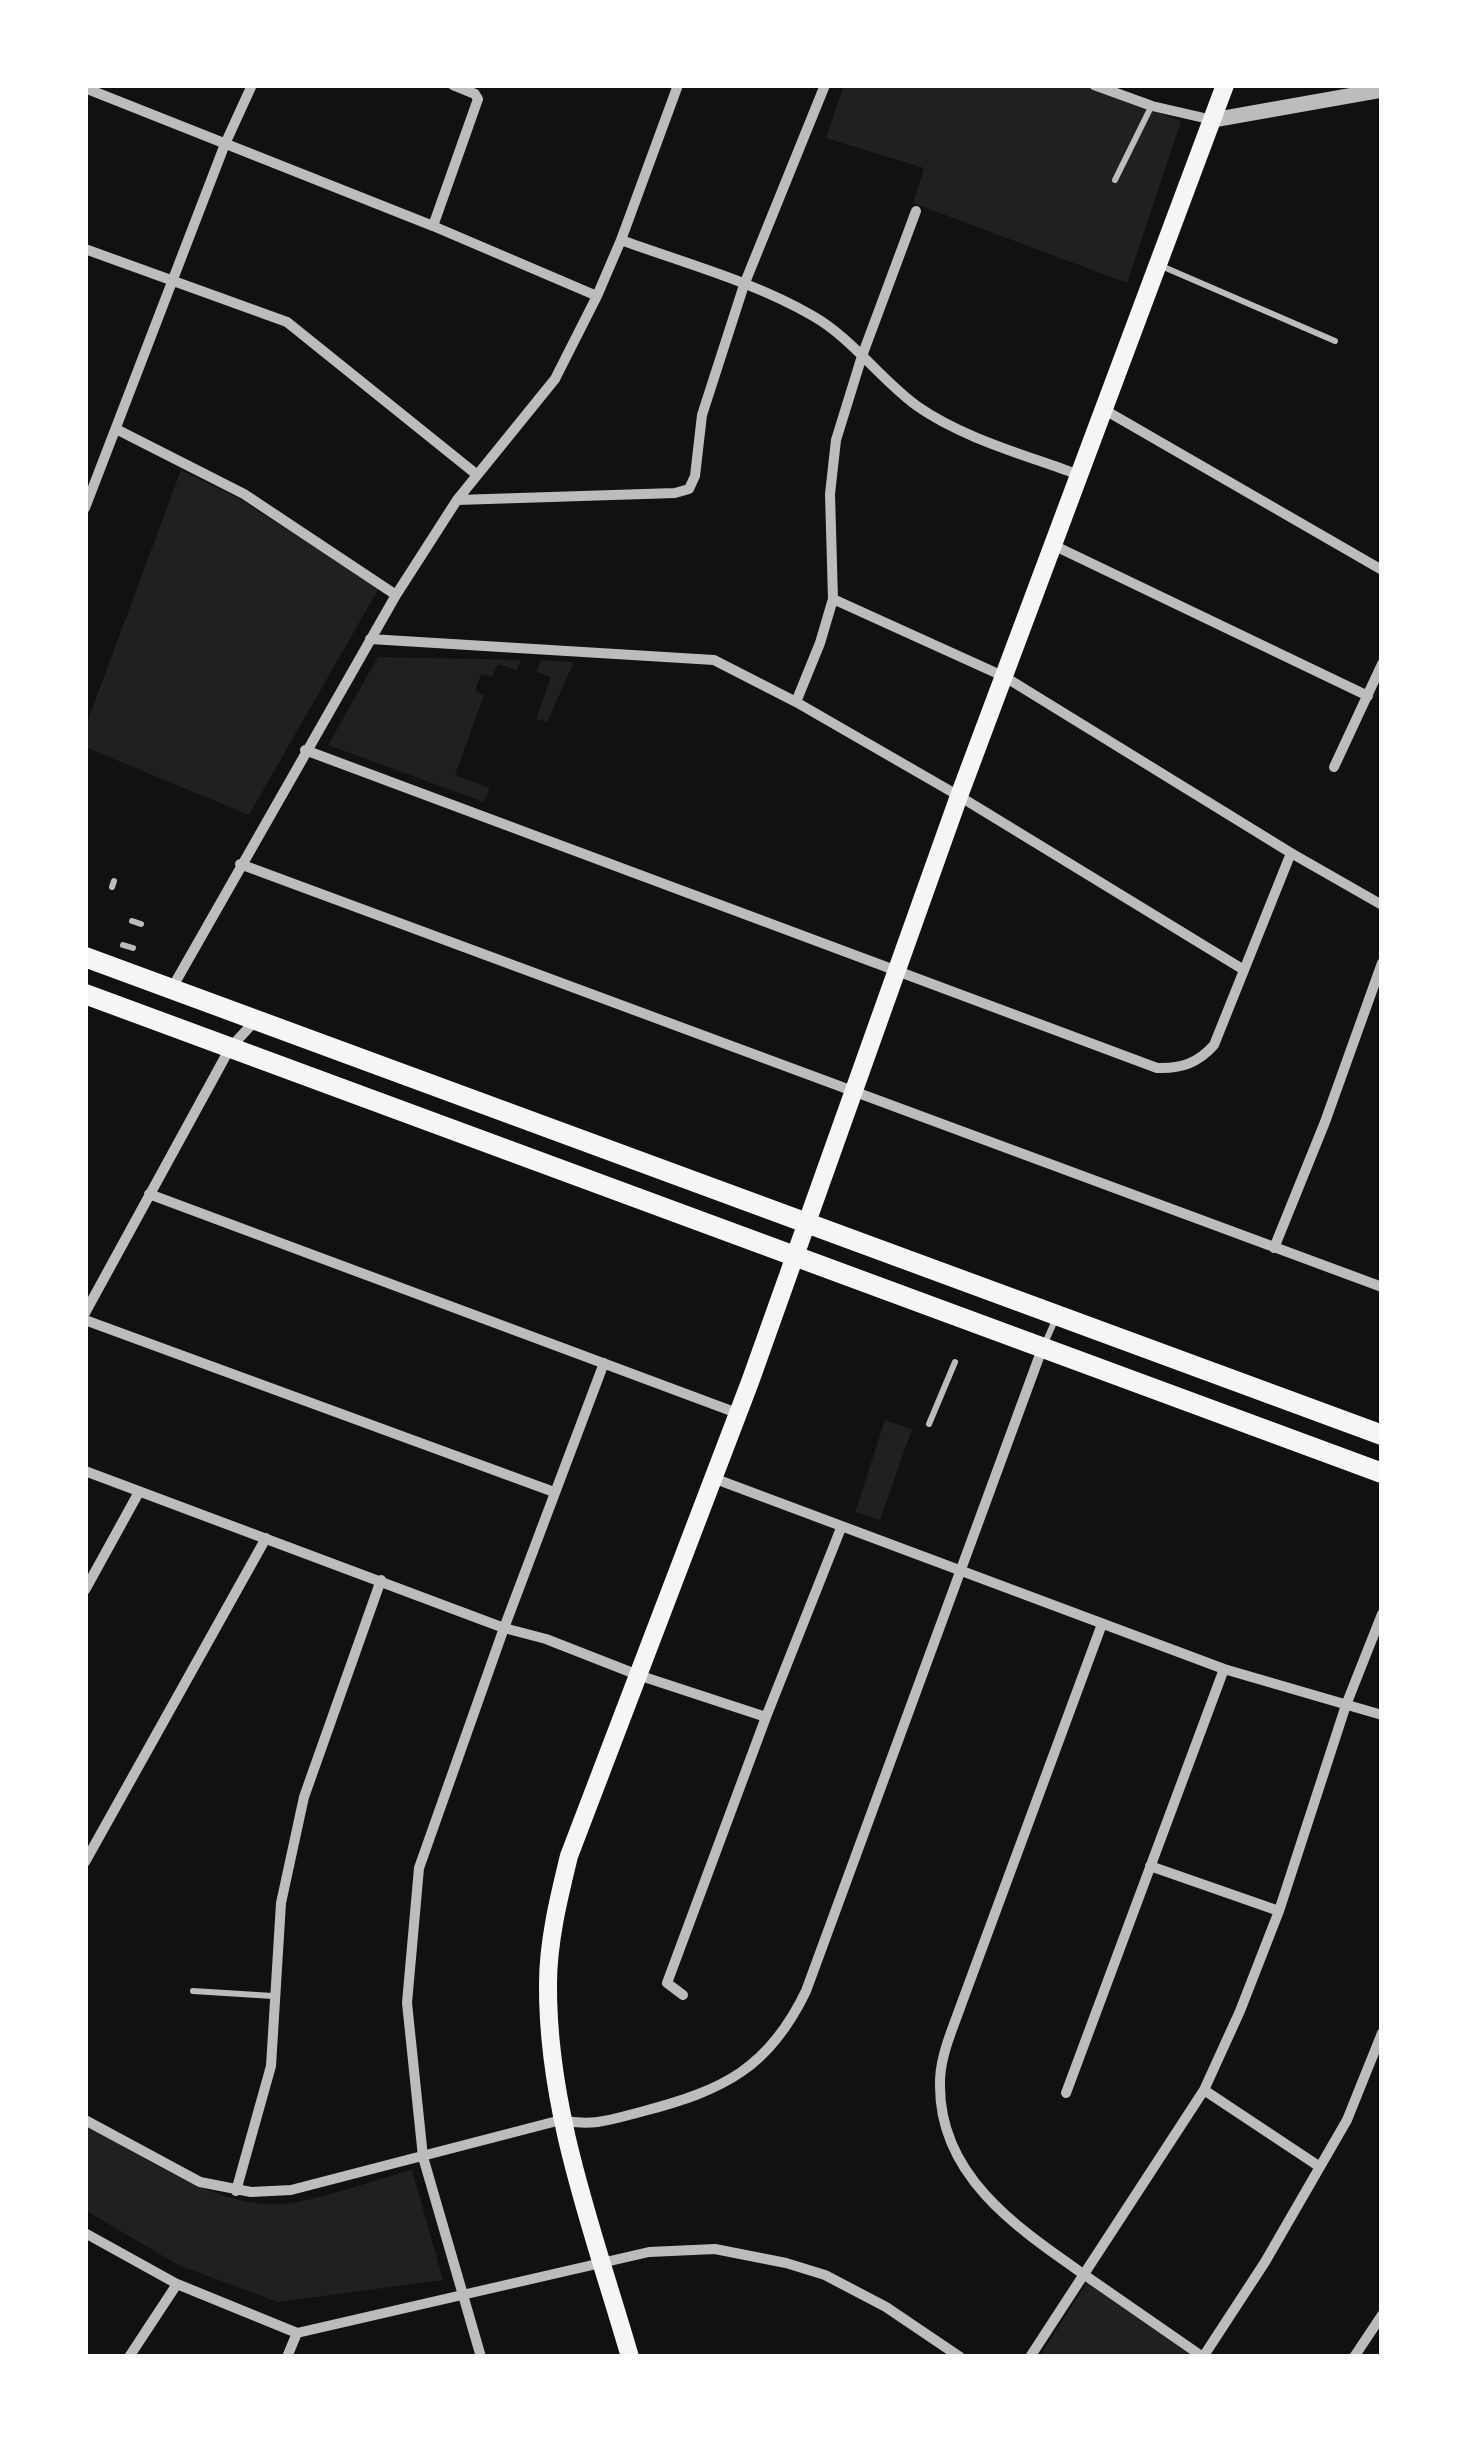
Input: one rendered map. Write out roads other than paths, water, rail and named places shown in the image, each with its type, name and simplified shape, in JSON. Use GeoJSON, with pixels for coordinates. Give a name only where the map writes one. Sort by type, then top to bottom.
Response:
{"type":"FeatureCollection","features":[{"type":"Feature","properties":{"kind":"main road"},"geometry":{"type":"LineString","coordinates":[[630,2357],[562,2120],[548,1983],[556,1909],[569,1856],[1225,85]]}},
{"type":"Feature","properties":{"kind":"main road"},"geometry":{"type":"LineString","coordinates":[[85,957],[1382,1434]]}},
{"type":"Feature","properties":{"kind":"main road"},"geometry":{"type":"LineString","coordinates":[[85,994],[1382,1473]]}},
{"type":"Feature","properties":{"kind":"street"},"geometry":{"type":"LineString","coordinates":[[85,508],[225,144],[252,85]]}},
{"type":"Feature","properties":{"kind":"street"},"geometry":{"type":"LineString","coordinates":[[432,226],[478,99],[452,85]]}},
{"type":"Feature","properties":{"kind":"street"},"geometry":{"type":"LineString","coordinates":[[171,989],[396,595],[476,474],[556,378],[621,240],[678,85]]}},
{"type":"Feature","properties":{"kind":"street"},"geometry":{"type":"LineString","coordinates":[[457,500],[675,493],[689,488],[695,476],[702,415],[744,285],[825,85]]}},
{"type":"Feature","properties":{"kind":"street"},"geometry":{"type":"LineString","coordinates":[[1094,85],[1152,106],[1212,120],[1382,90]]}},
{"type":"Feature","properties":{"kind":"street"},"geometry":{"type":"LineString","coordinates":[[85,88],[597,296]]}},
{"type":"Feature","properties":{"kind":"street"},"geometry":{"type":"LineString","coordinates":[[796,702],[833,599],[831,466],[862,356],[916,211]]}},
{"type":"Feature","properties":{"kind":"street"},"geometry":{"type":"LineString","coordinates":[[621,240],[811,314],[829,325],[896,390],[936,418],[1079,475]]}},
{"type":"Feature","properties":{"kind":"street"},"geometry":{"type":"LineString","coordinates":[[85,248],[287,322],[476,474]]}},
{"type":"Feature","properties":{"kind":"street"},"geometry":{"type":"LineString","coordinates":[[1103,410],[1382,570]]}},
{"type":"Feature","properties":{"kind":"street"},"geometry":{"type":"LineString","coordinates":[[116,428],[244,494],[396,595]]}},
{"type":"Feature","properties":{"kind":"street"},"geometry":{"type":"LineString","coordinates":[[1053,545],[1368,696]]}},
{"type":"Feature","properties":{"kind":"street"},"geometry":{"type":"LineString","coordinates":[[833,599],[1005,677],[1382,905]]}},
{"type":"Feature","properties":{"kind":"street"},"geometry":{"type":"LineString","coordinates":[[370,639],[714,660],[796,702],[959,796],[1244,970]]}},
{"type":"Feature","properties":{"kind":"street"},"geometry":{"type":"LineString","coordinates":[[1334,767],[1382,664]]}},
{"type":"Feature","properties":{"kind":"street"},"geometry":{"type":"LineString","coordinates":[[306,750],[897,973],[1145,1064],[1174,1069],[1192,1063],[1214,1045],[1291,853]]}},
{"type":"Feature","properties":{"kind":"street"},"geometry":{"type":"LineString","coordinates":[[240,864],[1382,1287]]}},
{"type":"Feature","properties":{"kind":"street"},"geometry":{"type":"LineString","coordinates":[[1274,1248],[1325,1122],[1382,962]]}},
{"type":"Feature","properties":{"kind":"street"},"geometry":{"type":"LineString","coordinates":[[85,1313],[230,1048],[256,1020]]}},
{"type":"Feature","properties":{"kind":"street"},"geometry":{"type":"LineString","coordinates":[[149,1194],[736,1413]]}},
{"type":"Feature","properties":{"kind":"street"},"geometry":{"type":"LineString","coordinates":[[85,1320],[554,1492]]}},
{"type":"Feature","properties":{"kind":"street"},"geometry":{"type":"LineString","coordinates":[[85,2120],[200,2182],[236,2191],[291,2190],[562,2120],[587,2126],[698,2096],[736,2077],[767,2052],[793,2018],[806,1992],[1042,1349]]}},
{"type":"Feature","properties":{"kind":"street"},"geometry":{"type":"LineString","coordinates":[[480,2357],[423,2158],[407,2004],[419,1868],[604,1364]]}},
{"type":"Feature","properties":{"kind":"street"},"geometry":{"type":"LineString","coordinates":[[85,1471],[504,1628],[586,1652],[638,1674],[766,1717]]}},
{"type":"Feature","properties":{"kind":"street"},"geometry":{"type":"LineString","coordinates":[[712,1478],[1224,1669],[1382,1715]]}},
{"type":"Feature","properties":{"kind":"street"},"geometry":{"type":"LineString","coordinates":[[85,1590],[139,1492]]}},
{"type":"Feature","properties":{"kind":"street"},"geometry":{"type":"LineString","coordinates":[[683,1995],[667,1984],[841,1528]]}},
{"type":"Feature","properties":{"kind":"street"},"geometry":{"type":"LineString","coordinates":[[85,1862],[266,1538]]}},
{"type":"Feature","properties":{"kind":"street"},"geometry":{"type":"LineString","coordinates":[[236,2191],[271,2066],[281,1903],[304,1796],[381,1580]]}},
{"type":"Feature","properties":{"kind":"street"},"geometry":{"type":"LineString","coordinates":[[1030,2357],[1204,2090],[1279,1911],[1346,1705],[1382,1614]]}},
{"type":"Feature","properties":{"kind":"street"},"geometry":{"type":"LineString","coordinates":[[1102,1624],[942,2064],[940,2089],[958,2156],[994,2207],[1026,2235],[1203,2357],[1265,2262],[1347,2120],[1382,2033]]}},
{"type":"Feature","properties":{"kind":"street"},"geometry":{"type":"LineString","coordinates":[[1066,2093],[1224,1669]]}},
{"type":"Feature","properties":{"kind":"street"},"geometry":{"type":"LineString","coordinates":[[1150,1866],[1279,1911]]}},
{"type":"Feature","properties":{"kind":"street"},"geometry":{"type":"LineString","coordinates":[[1204,2090],[1320,2167]]}},
{"type":"Feature","properties":{"kind":"street"},"geometry":{"type":"LineString","coordinates":[[85,2233],[177,2284],[297,2333],[648,2252],[716,2249],[786,2262],[825,2275],[960,2357]]}},
{"type":"Feature","properties":{"kind":"street"},"geometry":{"type":"LineString","coordinates":[[129,2357],[177,2284]]}},
{"type":"Feature","properties":{"kind":"street"},"geometry":{"type":"LineString","coordinates":[[1354,2357],[1382,2315]]}},
{"type":"Feature","properties":{"kind":"street"},"geometry":{"type":"LineString","coordinates":[[287,2357],[297,2333]]}},
{"type":"Feature","properties":{"kind":"lane"},"geometry":{"type":"LineString","coordinates":[[1115,180],[1152,106]]}},
{"type":"Feature","properties":{"kind":"lane"},"geometry":{"type":"LineString","coordinates":[[1158,264],[1335,341]]}},
{"type":"Feature","properties":{"kind":"lane"},"geometry":{"type":"LineString","coordinates":[[132,921],[141,924]]}},
{"type":"Feature","properties":{"kind":"lane"},"geometry":{"type":"LineString","coordinates":[[123,944],[133,948]]}},
{"type":"Feature","properties":{"kind":"lane"},"geometry":{"type":"LineString","coordinates":[[1042,1349],[1056,1317]]}},
{"type":"Feature","properties":{"kind":"lane"},"geometry":{"type":"LineString","coordinates":[[929,1424],[955,1362]]}},
{"type":"Feature","properties":{"kind":"lane"},"geometry":{"type":"LineString","coordinates":[[193,1991],[273,1996]]}}]}
